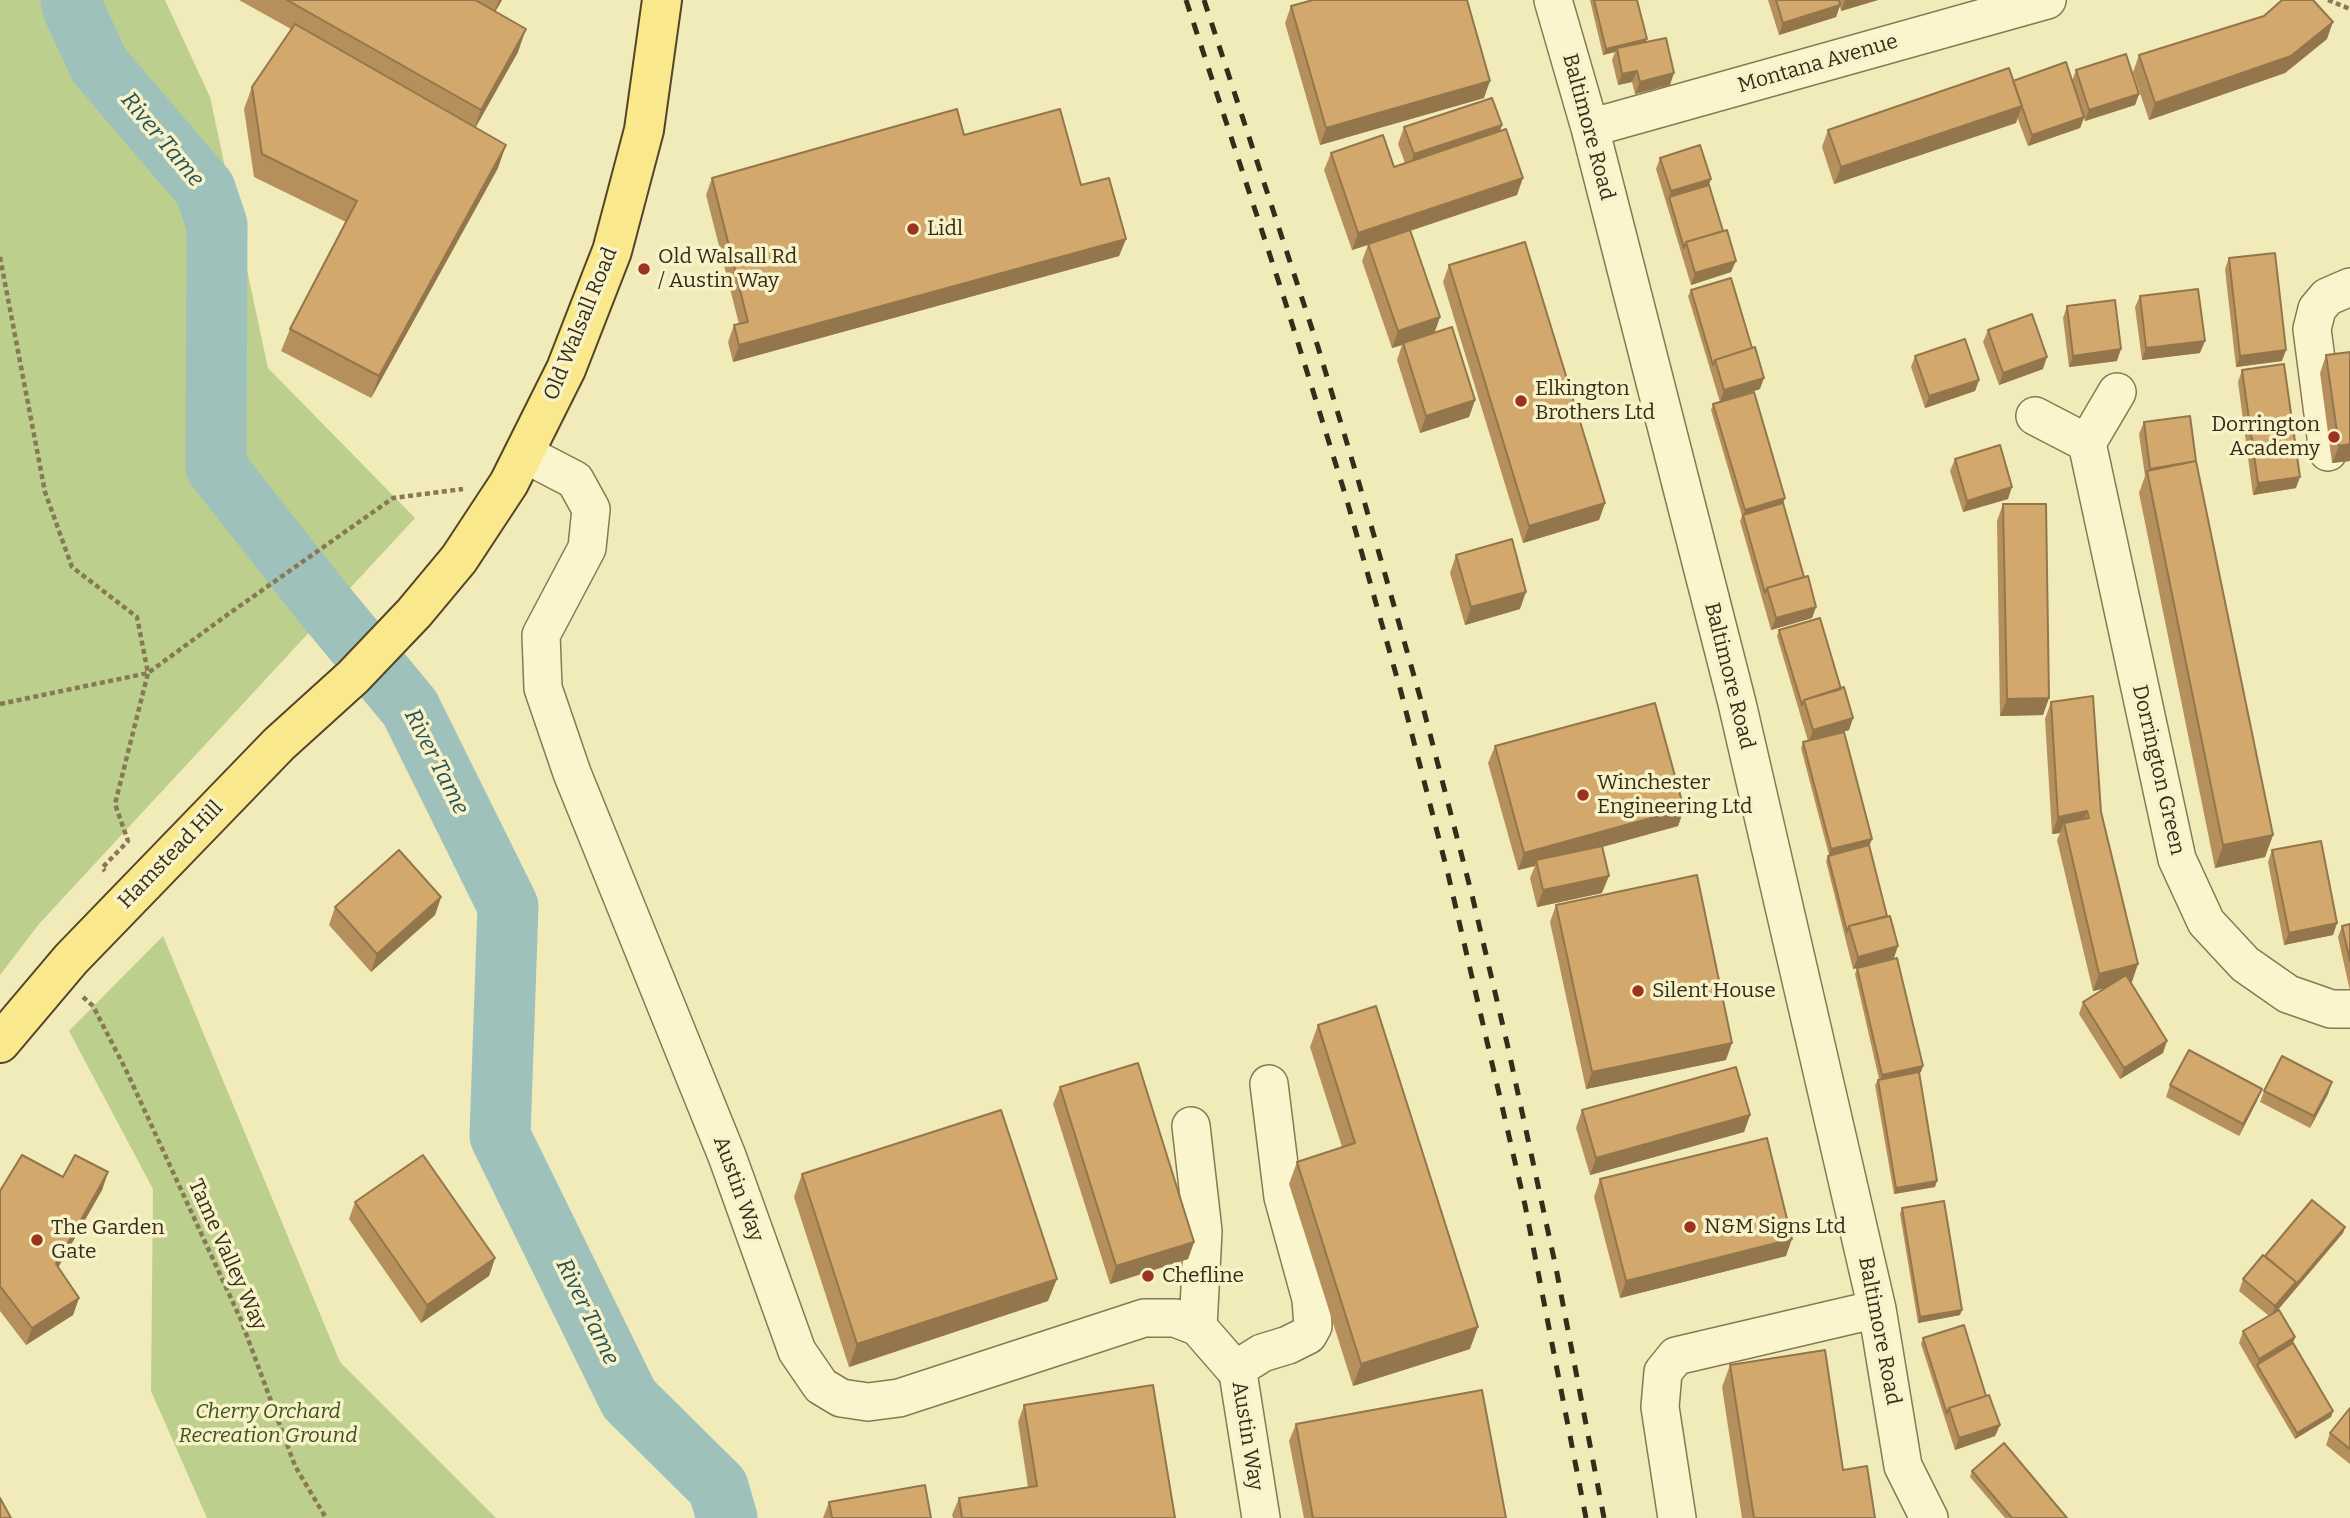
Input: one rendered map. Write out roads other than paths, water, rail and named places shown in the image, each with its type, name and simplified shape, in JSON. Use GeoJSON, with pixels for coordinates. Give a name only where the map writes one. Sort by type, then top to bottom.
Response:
{"type":"FeatureCollection","features":[{"type":"Feature","properties":{"kind":"main road","name":"Old Walsall Road"},"geometry":{"type":"LineString","coordinates":[[414,612],[458,559],[517,469],[566,369],[612,251],[644,130],[662,0]]}},
{"type":"Feature","properties":{"kind":"main road","name":"Hamstead Hill"},"geometry":{"type":"LineString","coordinates":[[0,1043],[71,960],[130,898],[279,744],[353,677],[414,612]]}},
{"type":"Feature","properties":{"kind":"street","name":"Baltimore Road"},"geometry":{"type":"LineString","coordinates":[[1553,0],[1590,128],[1737,703],[1877,1309],[1903,1466],[1929,1518]]}},
{"type":"Feature","properties":{"kind":"street","name":"Montana Avenue"},"geometry":{"type":"LineString","coordinates":[[1590,128],[2047,0]]}},
{"type":"Feature","properties":{"kind":"street"},"geometry":{"type":"LineString","coordinates":[[2328,452],[2312,329],[2318,309],[2326,297],[2350,287]]}},
{"type":"Feature","properties":{"kind":"street"},"geometry":{"type":"LineString","coordinates":[[2035,416],[2087,443],[2117,393]]}},
{"type":"Feature","properties":{"kind":"street","name":"Dorrington Green"},"geometry":{"type":"LineString","coordinates":[[2087,443],[2177,859],[2206,922],[2245,964],[2288,994],[2331,1009],[2350,1009]]}},
{"type":"Feature","properties":{"kind":"street","name":"Austin Way"},"geometry":{"type":"LineString","coordinates":[[517,469],[575,480],[592,509],[587,548],[541,635],[543,688],[572,773],[726,1156],[797,1351],[821,1386],[841,1398],[868,1402],[899,1398],[1144,1318],[1175,1318],[1198,1327],[1238,1373],[1261,1518]]}},
{"type":"Feature","properties":{"kind":"street"},"geometry":{"type":"LineString","coordinates":[[1235,1370],[1262,1353],[1308,1335],[1313,1326],[1311,1300],[1283,1197],[1269,1084]]}},
{"type":"Feature","properties":{"kind":"street"},"geometry":{"type":"LineString","coordinates":[[1191,1126],[1203,1231],[1198,1327]]}},
{"type":"Feature","properties":{"kind":"street"},"geometry":{"type":"LineString","coordinates":[[1677,1518],[1660,1407],[1663,1372],[1676,1356],[1877,1309]]}},
{"type":"Feature","properties":{"kind":"waterway","name":"River Tame"},"geometry":{"type":"LineString","coordinates":[[71,0],[99,65],[205,189],[217,225],[216,467],[410,708],[508,906],[500,1136],[629,1399],[718,1487],[727,1518]]}},
{"type":"Feature","properties":{"kind":"railway"},"geometry":{"type":"LineString","coordinates":[[1186,0],[1346,497],[1401,692],[1448,874],[1525,1205],[1586,1518]]}},
{"type":"Feature","properties":{"kind":"railway"},"geometry":{"type":"LineString","coordinates":[[1204,0],[1318,347],[1424,711],[1507,1043],[1556,1268],[1604,1518]]}},
{"type":"Feature","properties":{"kind":"place","name":"Lidl"},"geometry":{"type":"Point","coordinates":[913,229]}},
{"type":"Feature","properties":{"kind":"place","name":"Old Walsall Rd / Austin Way"},"geometry":{"type":"Point","coordinates":[644,269]}},
{"type":"Feature","properties":{"kind":"place","name":"Elkington Brothers Ltd"},"geometry":{"type":"Point","coordinates":[1521,401]}},
{"type":"Feature","properties":{"kind":"place","name":"Dorrington Academy"},"geometry":{"type":"Point","coordinates":[2334,437]}},
{"type":"Feature","properties":{"kind":"place","name":"Winchester Engineering Ltd"},"geometry":{"type":"Point","coordinates":[1583,795]}},
{"type":"Feature","properties":{"kind":"place","name":"Silent House"},"geometry":{"type":"Point","coordinates":[1638,991]}},
{"type":"Feature","properties":{"kind":"place","name":"N&M Signs Ltd"},"geometry":{"type":"Point","coordinates":[1690,1227]}},
{"type":"Feature","properties":{"kind":"place","name":"The Garden Gate"},"geometry":{"type":"Point","coordinates":[37,1240]}},
{"type":"Feature","properties":{"kind":"place","name":"Chefline"},"geometry":{"type":"Point","coordinates":[1148,1276]}},
{"type":"Feature","properties":{"kind":"park label","name":"Cherry Orchard Recreation Ground"},"geometry":{"type":"Point","coordinates":[268,1424]}}]}
